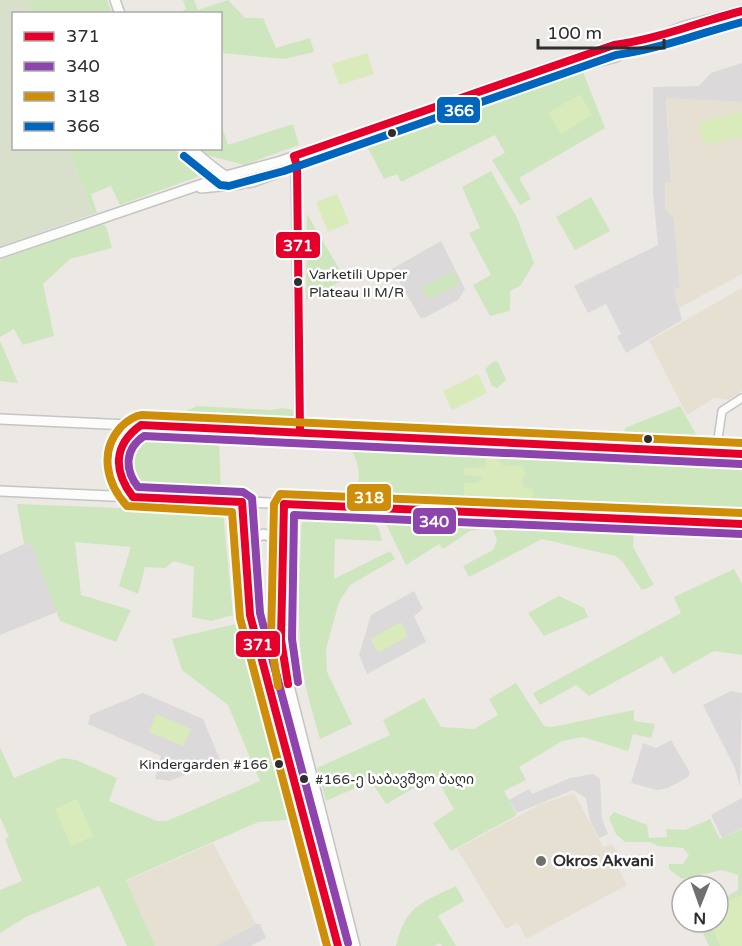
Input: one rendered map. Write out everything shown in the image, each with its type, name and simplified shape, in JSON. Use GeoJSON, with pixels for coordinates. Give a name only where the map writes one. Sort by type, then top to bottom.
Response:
{"type":"FeatureCollection","features":[{"type":"Feature","properties":{"kind":"main road"},"geometry":{"type":"LineString","coordinates":[[192,188],[246,183],[296,161],[578,67],[616,57],[649,40],[704,21],[742,12]]}},
{"type":"Feature","properties":{"kind":"main road"},"geometry":{"type":"LineString","coordinates":[[193,150],[226,176],[246,183]]}},
{"type":"Feature","properties":{"kind":"main road"},"geometry":{"type":"LineString","coordinates":[[0,253],[226,176],[296,161]]}},
{"type":"Feature","properties":{"kind":"main road"},"geometry":{"type":"LineString","coordinates":[[296,161],[300,432]]}},
{"type":"Feature","properties":{"kind":"main road"},"geometry":{"type":"LineString","coordinates":[[216,187],[226,176]]}},
{"type":"Feature","properties":{"kind":"main road"},"geometry":{"type":"LineString","coordinates":[[0,419],[742,454]]}},
{"type":"Feature","properties":{"kind":"main road"},"geometry":{"type":"LineString","coordinates":[[133,497],[118,477],[117,453],[125,437],[141,425]]}},
{"type":"Feature","properties":{"kind":"main road"},"geometry":{"type":"LineString","coordinates":[[0,491],[742,524]]}},
{"type":"Feature","properties":{"kind":"main road"},"geometry":{"type":"LineString","coordinates":[[242,502],[250,615],[338,946]]}},
{"type":"Feature","properties":{"kind":"main road"},"geometry":{"type":"LineString","coordinates":[[284,504],[281,640],[288,688],[356,946]]}},
{"type":"Feature","properties":{"kind":"main road"},"geometry":{"type":"LineString","coordinates":[[244,553],[250,540],[264,534],[277,540],[282,555]]}},
{"type":"Feature","properties":{"kind":"main road"},"geometry":{"type":"LineString","coordinates":[[270,695],[283,697],[288,688]]}},
{"type":"Feature","properties":{"kind":"main road"},"geometry":{"type":"LineString","coordinates":[[276,718],[277,710],[283,705],[295,713]]}},
{"type":"Feature","properties":{"kind":"street"},"geometry":{"type":"LineString","coordinates":[[716,453],[719,418],[722,411],[742,398]]}},
{"type":"Feature","properties":{"kind":"shaded area"},"geometry":{"type":"Polygon","coordinates":[[[742,63],[742,102],[666,99],[671,183],[665,183],[674,218],[680,288],[674,290],[682,320],[626,353],[617,336],[621,334],[606,304],[588,313],[574,286],[658,245],[653,193],[653,87],[699,86],[711,73],[742,63]]]}},
{"type":"Feature","properties":{"kind":"shaded area"},"geometry":{"type":"Polygon","coordinates":[[[666,98],[742,102],[742,274],[679,308],[674,290],[680,288],[674,219],[665,209],[665,183],[671,182],[666,98]]]}},
{"type":"Feature","properties":{"kind":"shaded area"},"geometry":{"type":"Polygon","coordinates":[[[441,241],[465,289],[458,300],[424,318],[420,317],[392,269],[441,241]]]}},
{"type":"Feature","properties":{"kind":"shaded area"},"geometry":{"type":"Polygon","coordinates":[[[742,288],[742,391],[728,400],[714,398],[687,415],[649,341],[742,288]]]}},
{"type":"Feature","properties":{"kind":"shaded area"},"geometry":{"type":"Polygon","coordinates":[[[24,544],[32,545],[57,612],[0,635],[0,555],[24,544]]]}},
{"type":"Feature","properties":{"kind":"shaded area"},"geometry":{"type":"Polygon","coordinates":[[[414,591],[423,609],[414,616],[426,642],[367,674],[359,655],[371,615],[414,591]]]}},
{"type":"Feature","properties":{"kind":"shaded area"},"geometry":{"type":"Polygon","coordinates":[[[731,691],[742,693],[740,786],[734,766],[703,705],[731,691]]]}},
{"type":"Feature","properties":{"kind":"shaded area"},"geometry":{"type":"Polygon","coordinates":[[[143,693],[203,719],[220,760],[170,781],[155,779],[161,756],[88,724],[90,715],[143,693]]]}},
{"type":"Feature","properties":{"kind":"shaded area"},"geometry":{"type":"Polygon","coordinates":[[[671,740],[690,773],[688,777],[668,788],[657,790],[631,783],[643,743],[656,748],[671,740]]]}},
{"type":"Feature","properties":{"kind":"shaded area"},"geometry":{"type":"Polygon","coordinates":[[[593,774],[600,779],[602,819],[608,834],[599,838],[590,821],[586,798],[573,790],[517,813],[509,800],[529,789],[532,794],[570,778],[593,774]]]}},
{"type":"Feature","properties":{"kind":"shaded area","name":"Okros Akvani"},"geometry":{"type":"Polygon","coordinates":[[[574,793],[603,847],[612,844],[619,855],[617,866],[627,885],[526,939],[518,923],[506,929],[457,849],[541,804],[574,793]]]}},
{"type":"Feature","properties":{"kind":"shaded area"},"geometry":{"type":"Polygon","coordinates":[[[742,798],[742,828],[722,838],[711,815],[742,798]]]}},
{"type":"Feature","properties":{"kind":"shaded area"},"geometry":{"type":"Polygon","coordinates":[[[213,843],[256,924],[215,946],[155,946],[126,881],[213,843]]]}},
{"type":"Feature","properties":{"kind":"shaded area"},"geometry":{"type":"Polygon","coordinates":[[[260,924],[266,938],[250,946],[215,946],[260,924]]]}},
{"type":"Feature","properties":{"kind":"green space"},"geometry":{"type":"Polygon","coordinates":[[[0,0],[28,0],[33,12],[12,12],[12,150],[68,150],[93,214],[0,247],[0,0]]]}},
{"type":"Feature","properties":{"kind":"green space"},"geometry":{"type":"Polygon","coordinates":[[[28,0],[107,0],[112,12],[33,12],[28,0]]]}},
{"type":"Feature","properties":{"kind":"green space"},"geometry":{"type":"Polygon","coordinates":[[[183,0],[194,0],[198,10],[228,0],[245,18],[263,18],[276,48],[310,38],[314,52],[284,59],[222,53],[222,12],[184,12],[186,9],[183,0]]]}},
{"type":"Feature","properties":{"kind":"green space"},"geometry":{"type":"Polygon","coordinates":[[[367,53],[374,74],[339,85],[332,64],[367,53]]]}},
{"type":"Feature","properties":{"kind":"green space"},"geometry":{"type":"Polygon","coordinates":[[[583,72],[605,128],[519,178],[531,199],[520,205],[492,160],[505,153],[495,135],[401,182],[397,174],[384,179],[368,148],[583,72]]]}},
{"type":"Feature","properties":{"kind":"green space"},"geometry":{"type":"Polygon","coordinates":[[[580,94],[592,115],[561,134],[548,113],[580,94]]]}},
{"type":"Feature","properties":{"kind":"green space"},"geometry":{"type":"Polygon","coordinates":[[[742,112],[742,137],[704,145],[699,122],[742,112]]]}},
{"type":"Feature","properties":{"kind":"green space"},"geometry":{"type":"Polygon","coordinates":[[[293,124],[299,145],[244,165],[203,154],[197,150],[222,150],[222,127],[228,145],[293,124]]]}},
{"type":"Feature","properties":{"kind":"green space"},"geometry":{"type":"Polygon","coordinates":[[[68,150],[174,150],[200,167],[205,174],[120,205],[111,186],[91,194],[97,213],[93,214],[68,150]]]}},
{"type":"Feature","properties":{"kind":"green space"},"geometry":{"type":"Polygon","coordinates":[[[491,171],[517,218],[534,263],[520,286],[510,291],[510,311],[490,316],[473,285],[491,275],[469,233],[480,228],[462,187],[491,171]]]}},
{"type":"Feature","properties":{"kind":"green space"},"geometry":{"type":"Polygon","coordinates":[[[337,194],[349,223],[328,232],[316,202],[337,194]]]}},
{"type":"Feature","properties":{"kind":"green space"},"geometry":{"type":"Polygon","coordinates":[[[591,197],[610,231],[575,250],[556,217],[591,197]]]}},
{"type":"Feature","properties":{"kind":"green space"},"geometry":{"type":"Polygon","coordinates":[[[307,214],[345,279],[306,300],[307,214]]]}},
{"type":"Feature","properties":{"kind":"green space"},"geometry":{"type":"Polygon","coordinates":[[[100,224],[106,226],[112,248],[70,259],[43,284],[54,336],[23,345],[14,329],[0,337],[0,260],[100,224]]]}},
{"type":"Feature","properties":{"kind":"green space"},"geometry":{"type":"Polygon","coordinates":[[[453,271],[460,284],[428,300],[422,287],[453,271]]]}},
{"type":"Feature","properties":{"kind":"green space"},"geometry":{"type":"Polygon","coordinates":[[[0,341],[18,383],[0,381],[0,341]]]}},
{"type":"Feature","properties":{"kind":"green space"},"geometry":{"type":"Polygon","coordinates":[[[494,361],[498,362],[506,380],[497,388],[492,386],[485,369],[494,361]]]}},
{"type":"Feature","properties":{"kind":"green space"},"geometry":{"type":"Polygon","coordinates":[[[478,374],[487,393],[452,410],[443,391],[478,374]]]}},
{"type":"Feature","properties":{"kind":"green space"},"geometry":{"type":"Polygon","coordinates":[[[197,406],[270,410],[283,408],[293,410],[293,421],[179,414],[197,406]]]}},
{"type":"Feature","properties":{"kind":"green space"},"geometry":{"type":"Polygon","coordinates":[[[680,406],[698,438],[624,435],[625,428],[680,406]]]}},
{"type":"Feature","properties":{"kind":"green space"},"geometry":{"type":"Polygon","coordinates":[[[140,433],[219,436],[221,494],[145,491],[131,484],[126,463],[128,451],[140,433]]]}},
{"type":"Feature","properties":{"kind":"green space"},"geometry":{"type":"Polygon","coordinates":[[[346,442],[742,461],[742,517],[348,500],[357,486],[359,471],[346,442]]]}},
{"type":"Feature","properties":{"kind":"green space"},"geometry":{"type":"Polygon","coordinates":[[[488,454],[496,454],[503,466],[522,466],[526,474],[522,480],[524,488],[533,489],[533,501],[464,497],[464,483],[477,483],[484,477],[464,475],[464,468],[485,467],[488,454]]]}},
{"type":"Feature","properties":{"kind":"green space"},"geometry":{"type":"Polygon","coordinates":[[[17,504],[223,512],[233,615],[211,621],[192,617],[194,567],[174,561],[165,568],[145,567],[138,594],[119,586],[131,547],[75,542],[81,595],[131,610],[116,642],[60,621],[32,545],[24,544],[17,504]]]}},
{"type":"Feature","properties":{"kind":"green space"},"geometry":{"type":"Polygon","coordinates":[[[302,516],[370,517],[379,529],[382,541],[335,539],[334,579],[390,551],[395,559],[350,585],[339,602],[326,649],[327,672],[352,724],[320,739],[305,682],[300,645],[299,590],[302,516]]]}},
{"type":"Feature","properties":{"kind":"green space"},"geometry":{"type":"Polygon","coordinates":[[[384,520],[634,532],[633,547],[654,585],[642,590],[622,561],[615,556],[542,539],[469,577],[463,566],[493,550],[497,541],[492,527],[470,531],[443,549],[439,544],[406,565],[384,520]]]}},
{"type":"Feature","properties":{"kind":"green space"},"geometry":{"type":"Polygon","coordinates":[[[734,569],[742,584],[742,655],[714,651],[673,674],[662,656],[589,696],[576,685],[540,705],[533,693],[681,613],[674,597],[734,569]]]}},
{"type":"Feature","properties":{"kind":"green space"},"geometry":{"type":"Polygon","coordinates":[[[559,596],[584,608],[588,617],[544,636],[528,613],[559,596]]]}},
{"type":"Feature","properties":{"kind":"green space"},"geometry":{"type":"Polygon","coordinates":[[[401,622],[408,636],[378,653],[370,639],[401,622]]]}},
{"type":"Feature","properties":{"kind":"green space"},"geometry":{"type":"Polygon","coordinates":[[[235,624],[289,820],[258,822],[126,880],[155,946],[127,946],[99,886],[26,917],[0,933],[0,890],[22,881],[5,839],[9,837],[0,817],[0,747],[14,778],[62,758],[76,760],[117,778],[109,801],[157,821],[167,821],[260,781],[228,705],[182,670],[172,639],[235,624]]]}},
{"type":"Feature","properties":{"kind":"green space"},"geometry":{"type":"Polygon","coordinates":[[[516,683],[544,726],[552,727],[634,710],[634,721],[655,724],[651,738],[633,734],[628,751],[583,737],[562,741],[519,767],[526,780],[504,791],[517,815],[451,851],[433,823],[454,809],[435,776],[386,804],[371,781],[326,801],[317,768],[390,735],[383,720],[424,698],[441,727],[474,729],[498,715],[489,699],[516,683]]]}},
{"type":"Feature","properties":{"kind":"green space"},"geometry":{"type":"Polygon","coordinates":[[[284,709],[286,711],[349,946],[345,946],[284,709]]]}},
{"type":"Feature","properties":{"kind":"green space"},"geometry":{"type":"Polygon","coordinates":[[[156,714],[191,729],[183,746],[149,732],[156,714]]]}},
{"type":"Feature","properties":{"kind":"green space"},"geometry":{"type":"Polygon","coordinates":[[[77,799],[93,836],[71,846],[55,809],[77,799]]]}},
{"type":"Feature","properties":{"kind":"green space"},"geometry":{"type":"Polygon","coordinates":[[[614,812],[647,825],[649,838],[667,837],[666,829],[685,830],[710,819],[720,839],[742,829],[742,946],[709,946],[704,934],[730,934],[730,894],[738,890],[738,875],[722,870],[704,874],[676,874],[669,869],[669,864],[683,864],[689,855],[683,848],[658,846],[650,842],[625,842],[616,834],[609,818],[614,812]]]}},
{"type":"Feature","properties":{"kind":"green space"},"geometry":{"type":"Polygon","coordinates":[[[456,886],[464,901],[438,916],[456,946],[442,946],[440,943],[434,946],[396,946],[410,913],[424,902],[456,886]]]}},
{"type":"Feature","properties":{"kind":"green space"},"geometry":{"type":"Polygon","coordinates":[[[742,895],[742,946],[720,946],[715,934],[730,934],[730,900],[742,895]]]}},
{"type":"Feature","properties":{"kind":"transit line","name":"371"},"geometry":{"type":"LineString","coordinates":[[300,432],[297,166],[294,156],[614,45],[662,35],[742,11]]}},
{"type":"Feature","properties":{"kind":"transit line","name":"366"},"geometry":{"type":"LineString","coordinates":[[184,156],[220,185],[229,186],[284,171],[616,55],[664,45],[742,22]]}},
{"type":"Feature","properties":{"kind":"transit line","name":"318"},"geometry":{"type":"LineString","coordinates":[[327,946],[240,618],[232,512],[127,506],[114,487],[108,467],[110,446],[121,427],[136,416],[142,415],[742,443]]}},
{"type":"Feature","properties":{"kind":"transit line","name":"371"},"geometry":{"type":"LineString","coordinates":[[338,946],[250,615],[242,502],[133,497],[126,487],[119,468],[119,459],[125,441],[141,425],[742,454]]}},
{"type":"Feature","properties":{"kind":"transit line","name":"340"},"geometry":{"type":"LineString","coordinates":[[348,943],[260,613],[252,498],[243,492],[138,487],[133,480],[129,466],[133,447],[144,436],[741,464]]}},
{"type":"Feature","properties":{"kind":"transit line","name":"318"},"geometry":{"type":"LineString","coordinates":[[278,686],[271,640],[274,504],[280,494],[742,513]]}},
{"type":"Feature","properties":{"kind":"transit line","name":"371"},"geometry":{"type":"LineString","coordinates":[[288,684],[281,640],[284,504],[742,524]]}},
{"type":"Feature","properties":{"kind":"transit line","name":"340"},"geometry":{"type":"LineString","coordinates":[[298,682],[292,639],[294,515],[742,534]]}},
{"type":"Feature","properties":{"kind":"place","name":"Varketili Upper Plateau II M/R"},"geometry":{"type":"Point","coordinates":[298,282]}},
{"type":"Feature","properties":{"kind":"place","name":"Kindergarden #166"},"geometry":{"type":"Point","coordinates":[279,764]}},
{"type":"Feature","properties":{"kind":"place","name":"#166-ე საბავშვო ბაღი"},"geometry":{"type":"Point","coordinates":[304,779]}},
{"type":"Feature","properties":{"kind":"place","name":"Okros Akvani"},"geometry":{"type":"Point","coordinates":[541,861]}}]}
